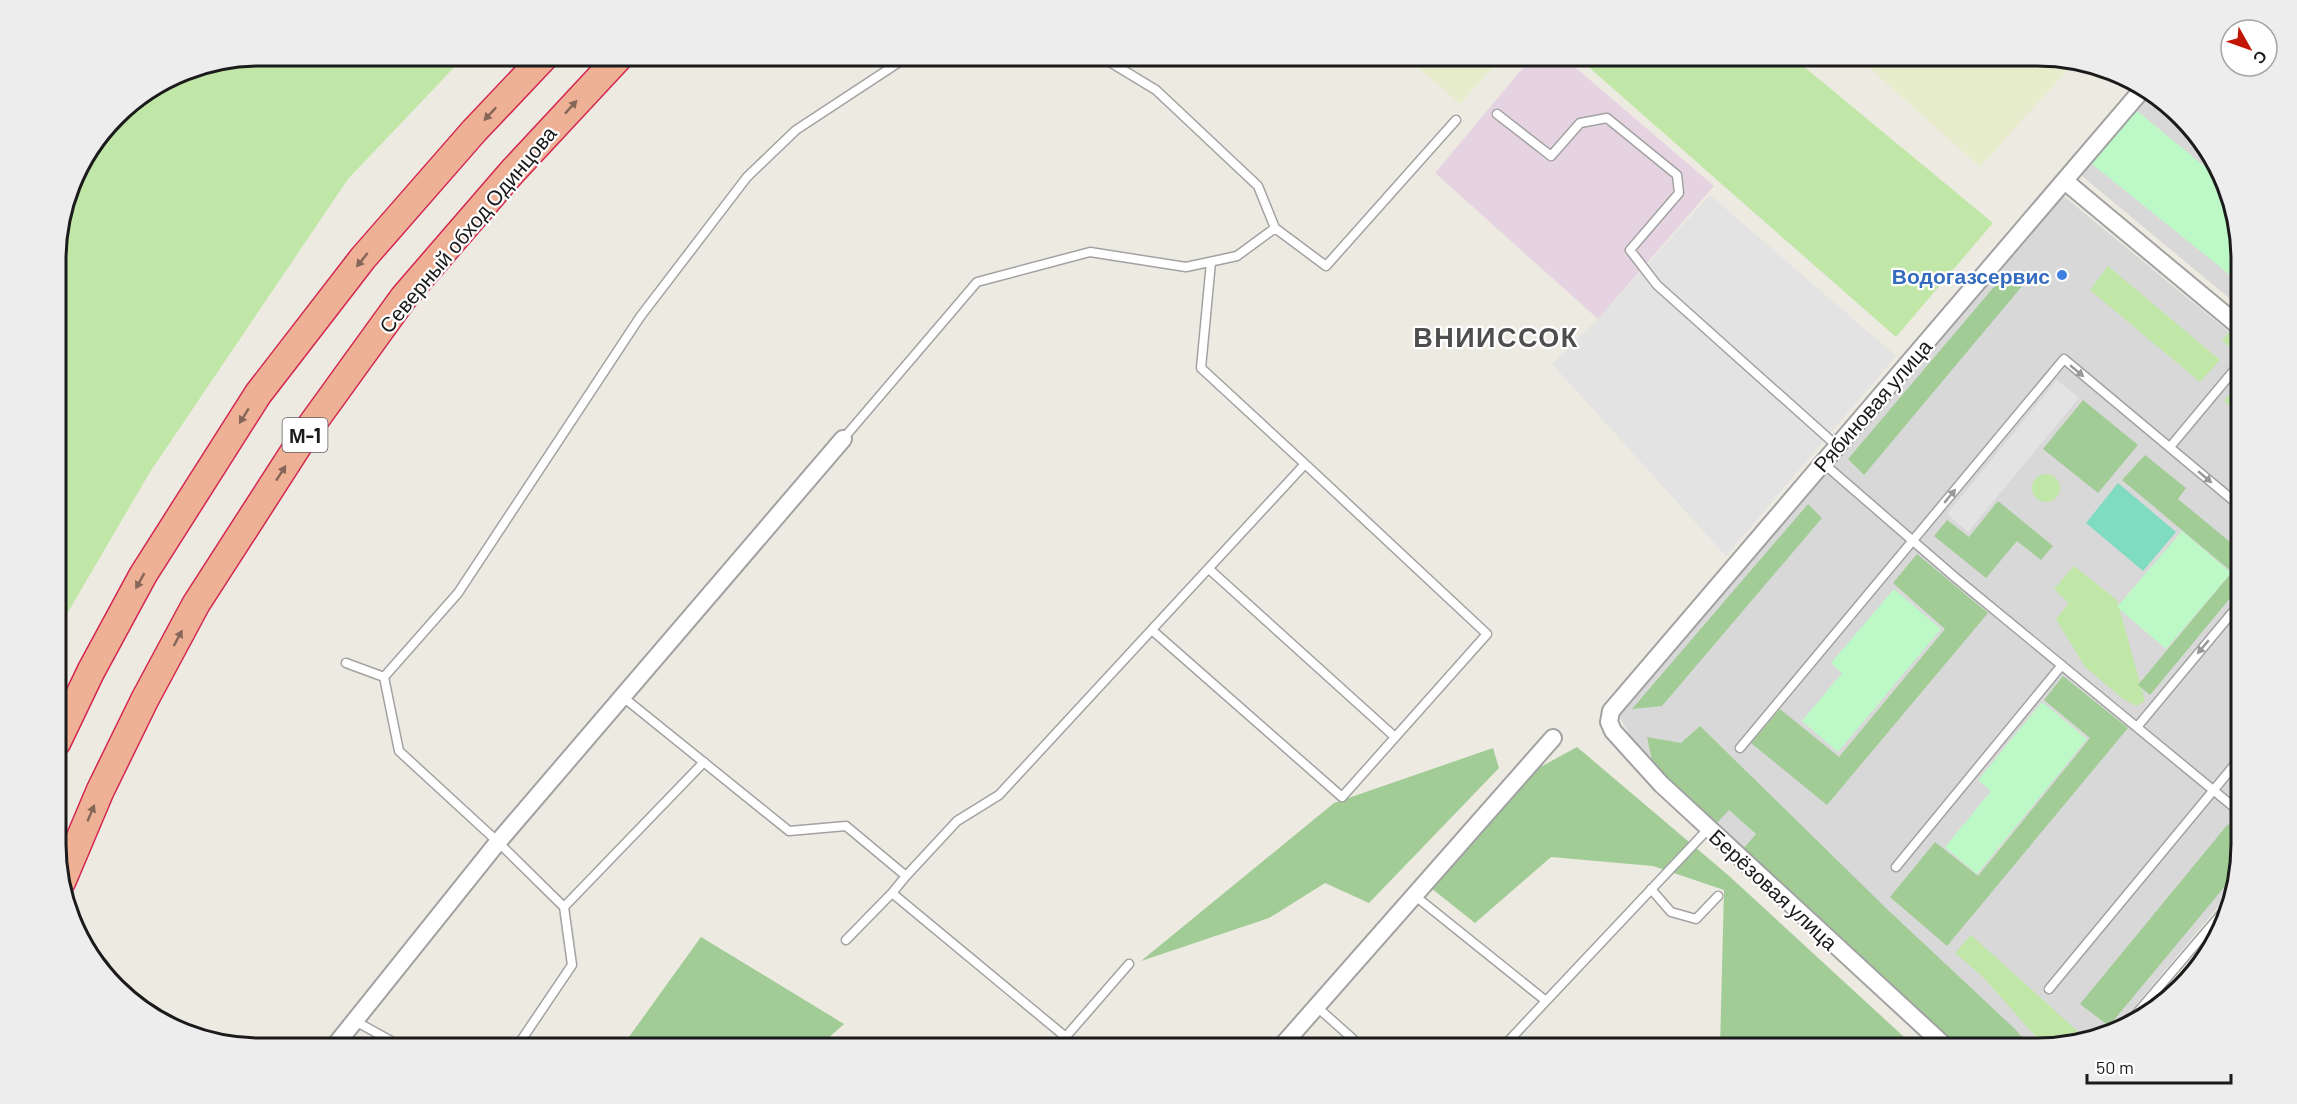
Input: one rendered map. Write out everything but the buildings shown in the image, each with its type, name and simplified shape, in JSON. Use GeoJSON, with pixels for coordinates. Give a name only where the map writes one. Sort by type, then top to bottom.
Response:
{"type":"FeatureCollection","features":[{"type":"Feature","properties":{"kind":"highway"},"geometry":{"type":"LineString","coordinates":[[66,724],[143,575],[258,394],[363,258],[474,131],[536,66]]}},
{"type":"Feature","properties":{"kind":"highway","name":"Северный обход Одинцова"},"geometry":{"type":"LineString","coordinates":[[68,867],[100,791],[130,729],[196,604],[310,428],[404,297],[512,172],[611,66]]}},
{"type":"Feature","properties":{"kind":"street","name":"Рябиновая улица"},"geometry":{"type":"LineString","coordinates":[[1609,722],[1611,711],[2066,182],[2138,95]]}},
{"type":"Feature","properties":{"kind":"street"},"geometry":{"type":"LineString","coordinates":[[2066,182],[2231,320]]}},
{"type":"Feature","properties":{"kind":"street"},"geometry":{"type":"LineString","coordinates":[[341,1038],[498,842],[843,439]]}},
{"type":"Feature","properties":{"kind":"street","name":"Берёзовая улица"},"geometry":{"type":"LineString","coordinates":[[1609,722],[1613,731],[1661,784],[1936,1038]]}},
{"type":"Feature","properties":{"kind":"street"},"geometry":{"type":"LineString","coordinates":[[1289,1038],[1553,738]]}},
{"type":"Feature","properties":{"kind":"lane"},"geometry":{"type":"LineString","coordinates":[[384,677],[458,593],[640,317],[747,177],[796,130],[893,66]]}},
{"type":"Feature","properties":{"kind":"lane"},"geometry":{"type":"LineString","coordinates":[[1116,66],[1156,90],[1258,186],[1275,228],[1326,266],[1456,120]]}},
{"type":"Feature","properties":{"kind":"lane"},"geometry":{"type":"LineString","coordinates":[[1497,114],[1551,156],[1580,123],[1607,118],[1677,175],[1679,193],[1630,250],[1657,285],[1837,446]]}},
{"type":"Feature","properties":{"kind":"lane"},"geometry":{"type":"LineString","coordinates":[[843,439],[977,282],[1090,252],[1186,267],[1237,256],[1275,228]]}},
{"type":"Feature","properties":{"kind":"lane"},"geometry":{"type":"LineString","coordinates":[[1153,631],[1342,797],[1487,634],[1201,368],[1211,262]]}},
{"type":"Feature","properties":{"kind":"lane"},"geometry":{"type":"LineString","coordinates":[[1740,748],[2064,359],[2231,499]]}},
{"type":"Feature","properties":{"kind":"lane"},"geometry":{"type":"LineString","coordinates":[[2169,447],[2231,374]]}},
{"type":"Feature","properties":{"kind":"lane"},"geometry":{"type":"LineString","coordinates":[[1822,463],[2231,804]]}},
{"type":"Feature","properties":{"kind":"lane"},"geometry":{"type":"LineString","coordinates":[[846,939],[957,822],[999,795],[1305,464]]}},
{"type":"Feature","properties":{"kind":"lane"},"geometry":{"type":"LineString","coordinates":[[1209,569],[1395,737]]}},
{"type":"Feature","properties":{"kind":"lane"},"geometry":{"type":"LineString","coordinates":[[2137,727],[2231,614]]}},
{"type":"Feature","properties":{"kind":"lane"},"geometry":{"type":"LineString","coordinates":[[346,663],[384,677]]}},
{"type":"Feature","properties":{"kind":"lane"},"geometry":{"type":"LineString","coordinates":[[1896,867],[2062,665]]}},
{"type":"Feature","properties":{"kind":"lane"},"geometry":{"type":"LineString","coordinates":[[384,677],[399,751],[498,842],[564,907],[572,964],[523,1038]]}},
{"type":"Feature","properties":{"kind":"lane"},"geometry":{"type":"LineString","coordinates":[[622,697],[789,831],[846,826],[906,876]]}},
{"type":"Feature","properties":{"kind":"lane"},"geometry":{"type":"LineString","coordinates":[[564,907],[704,762]]}},
{"type":"Feature","properties":{"kind":"lane"},"geometry":{"type":"LineString","coordinates":[[2049,989],[2231,769]]}},
{"type":"Feature","properties":{"kind":"lane"},"geometry":{"type":"LineString","coordinates":[[1511,1038],[1709,828]]}},
{"type":"Feature","properties":{"kind":"lane"},"geometry":{"type":"LineString","coordinates":[[1651,890],[1671,912],[1696,919],[1718,896]]}},
{"type":"Feature","properties":{"kind":"lane"},"geometry":{"type":"LineString","coordinates":[[892,893],[1066,1037],[1129,964]]}},
{"type":"Feature","properties":{"kind":"lane"},"geometry":{"type":"LineString","coordinates":[[1414,895],[1546,1001]]}},
{"type":"Feature","properties":{"kind":"lane"},"geometry":{"type":"LineString","coordinates":[[2143,1006],[2214,923]]}},
{"type":"Feature","properties":{"kind":"lane"},"geometry":{"type":"LineString","coordinates":[[1317,1007],[1353,1038]]}},
{"type":"Feature","properties":{"kind":"lane"},"geometry":{"type":"LineString","coordinates":[[355,1021],[386,1038]]}},
{"type":"Feature","properties":{"kind":"shaded area"},"geometry":{"type":"Polygon","coordinates":[[[1525,66],[1574,66],[1714,186],[1598,319],[1435,173],[1525,66]]]}},
{"type":"Feature","properties":{"kind":"shaded area"},"geometry":{"type":"Polygon","coordinates":[[[2140,96],[2155,106],[2191,142],[2216,186],[2229,235],[2231,300],[2077,172],[2140,96]]]}},
{"type":"Feature","properties":{"kind":"shaded area"},"geometry":{"type":"Polygon","coordinates":[[[2060,193],[2231,334],[2231,856],[2221,904],[2127,1016],[2099,1028],[2049,1038],[1956,1038],[1644,758],[1617,713],[2060,193]]]}},
{"type":"Feature","properties":{"kind":"shaded area"},"geometry":{"type":"Polygon","coordinates":[[[1710,195],[1896,356],[1726,556],[1552,364],[1598,319],[1710,195]]]}},
{"type":"Feature","properties":{"kind":"shaded area"},"geometry":{"type":"Polygon","coordinates":[[[2057,380],[2079,398],[1968,532],[1947,514],[2057,380]]]}},
{"type":"Feature","properties":{"kind":"green space"},"geometry":{"type":"Polygon","coordinates":[[[260,66],[455,66],[348,179],[150,472],[66,616],[66,248],[76,198],[92,163],[114,132],[132,114],[174,86],[222,70],[260,66]]]}},
{"type":"Feature","properties":{"kind":"green space"},"geometry":{"type":"Polygon","coordinates":[[[1416,66],[1494,66],[1460,104],[1416,66]]]}},
{"type":"Feature","properties":{"kind":"green space"},"geometry":{"type":"Polygon","coordinates":[[[1587,66],[1803,66],[1993,223],[1896,337],[1587,66]]]}},
{"type":"Feature","properties":{"kind":"green space"},"geometry":{"type":"Polygon","coordinates":[[[1867,66],[2049,66],[2069,69],[1980,167],[1867,66]]]}},
{"type":"Feature","properties":{"kind":"green space"},"geometry":{"type":"Polygon","coordinates":[[[2136,110],[2208,169],[2224,210],[2229,235],[2231,276],[2092,164],[2136,110]]]}},
{"type":"Feature","properties":{"kind":"green space"},"geometry":{"type":"Polygon","coordinates":[[[2108,266],[2220,360],[2200,382],[2090,290],[2108,266]]]}},
{"type":"Feature","properties":{"kind":"green space"},"geometry":{"type":"Polygon","coordinates":[[[2004,275],[2023,285],[1864,475],[1848,459],[2004,275]]]}},
{"type":"Feature","properties":{"kind":"green space"},"geometry":{"type":"Polygon","coordinates":[[[2231,330],[2231,348],[2222,341],[2231,330]]]}},
{"type":"Feature","properties":{"kind":"green space"},"geometry":{"type":"Polygon","coordinates":[[[2231,392],[2231,407],[2224,401],[2231,392]]]}},
{"type":"Feature","properties":{"kind":"green space"},"geometry":{"type":"Polygon","coordinates":[[[2083,400],[2138,445],[2098,493],[2043,449],[2083,400]]]}},
{"type":"Feature","properties":{"kind":"green space"},"geometry":{"type":"Polygon","coordinates":[[[2145,455],[2186,488],[2178,499],[2231,543],[2231,571],[2122,480],[2145,455]]]}},
{"type":"Feature","properties":{"kind":"green space"},"geometry":{"type":"Polygon","coordinates":[[[2046,474],[2056,478],[2060,488],[2056,498],[2046,502],[2036,498],[2032,488],[2036,478],[2046,474]]]}},
{"type":"Feature","properties":{"kind":"green space"},"geometry":{"type":"Polygon","coordinates":[[[2118,483],[2176,532],[2143,571],[2086,523],[2118,483]]]}},
{"type":"Feature","properties":{"kind":"green space"},"geometry":{"type":"Polygon","coordinates":[[[1998,501],[2053,546],[2041,560],[2017,541],[1986,578],[1934,536],[1947,520],[1969,537],[1998,501]]]}},
{"type":"Feature","properties":{"kind":"green space"},"geometry":{"type":"Polygon","coordinates":[[[1808,504],[1822,518],[1662,706],[1632,709],[1808,504]]]}},
{"type":"Feature","properties":{"kind":"green space"},"geometry":{"type":"Polygon","coordinates":[[[2182,531],[2231,573],[2166,649],[2117,607],[2182,531]]]}},
{"type":"Feature","properties":{"kind":"green space"},"geometry":{"type":"Polygon","coordinates":[[[1917,554],[1988,613],[1827,805],[1751,743],[1780,709],[1839,757],[1945,629],[1893,583],[1917,554]]]}},
{"type":"Feature","properties":{"kind":"green space"},"geometry":{"type":"Polygon","coordinates":[[[2074,566],[2117,600],[2145,701],[2136,706],[2122,698],[2085,667],[2056,619],[2069,603],[2054,589],[2074,566]]]}},
{"type":"Feature","properties":{"kind":"green space"},"geometry":{"type":"Polygon","coordinates":[[[2231,573],[2231,597],[2150,695],[2138,685],[2231,573]]]}},
{"type":"Feature","properties":{"kind":"green space"},"geometry":{"type":"Polygon","coordinates":[[[1894,589],[1941,629],[1838,752],[1802,721],[1842,673],[1831,663],[1894,589]]]}},
{"type":"Feature","properties":{"kind":"green space"},"geometry":{"type":"Polygon","coordinates":[[[2063,676],[2128,728],[1947,946],[1890,897],[1935,842],[1978,876],[2090,738],[2044,700],[2063,676]]]}},
{"type":"Feature","properties":{"kind":"green space"},"geometry":{"type":"Polygon","coordinates":[[[2042,702],[2087,739],[1977,874],[1945,847],[1991,791],[1978,780],[2042,702]]]}},
{"type":"Feature","properties":{"kind":"green space"},"geometry":{"type":"Polygon","coordinates":[[[1700,726],[2023,1038],[1947,1038],[1743,849],[1756,834],[1729,810],[1716,824],[1653,765],[1647,737],[1681,743],[1700,726]]]}},
{"type":"Feature","properties":{"kind":"green space"},"geometry":{"type":"Polygon","coordinates":[[[1577,747],[1728,875],[1905,1038],[1720,1038],[1724,890],[1653,866],[1551,857],[1475,923],[1431,888],[1535,770],[1577,747]]]}},
{"type":"Feature","properties":{"kind":"green space"},"geometry":{"type":"Polygon","coordinates":[[[1493,748],[1499,768],[1369,903],[1325,883],[1269,918],[1141,961],[1334,803],[1493,748]]]}},
{"type":"Feature","properties":{"kind":"green space"},"geometry":{"type":"Polygon","coordinates":[[[2228,824],[2231,826],[2231,856],[2226,885],[2112,1023],[2107,1025],[2080,1004],[2228,824]]]}},
{"type":"Feature","properties":{"kind":"green space"},"geometry":{"type":"Polygon","coordinates":[[[1971,935],[2079,1033],[2037,1038],[1984,978],[1955,953],[1971,935]]]}},
{"type":"Feature","properties":{"kind":"green space"},"geometry":{"type":"Polygon","coordinates":[[[701,937],[844,1024],[828,1038],[628,1038],[701,937]]]}},
{"type":"Feature","properties":{"kind":"place","name":"Водогазсервис"},"geometry":{"type":"Point","coordinates":[2062,275]}},
{"type":"Feature","properties":{"kind":"district","name":"ВНИИССОК"},"geometry":{"type":"Point","coordinates":[1496,336]}}]}
